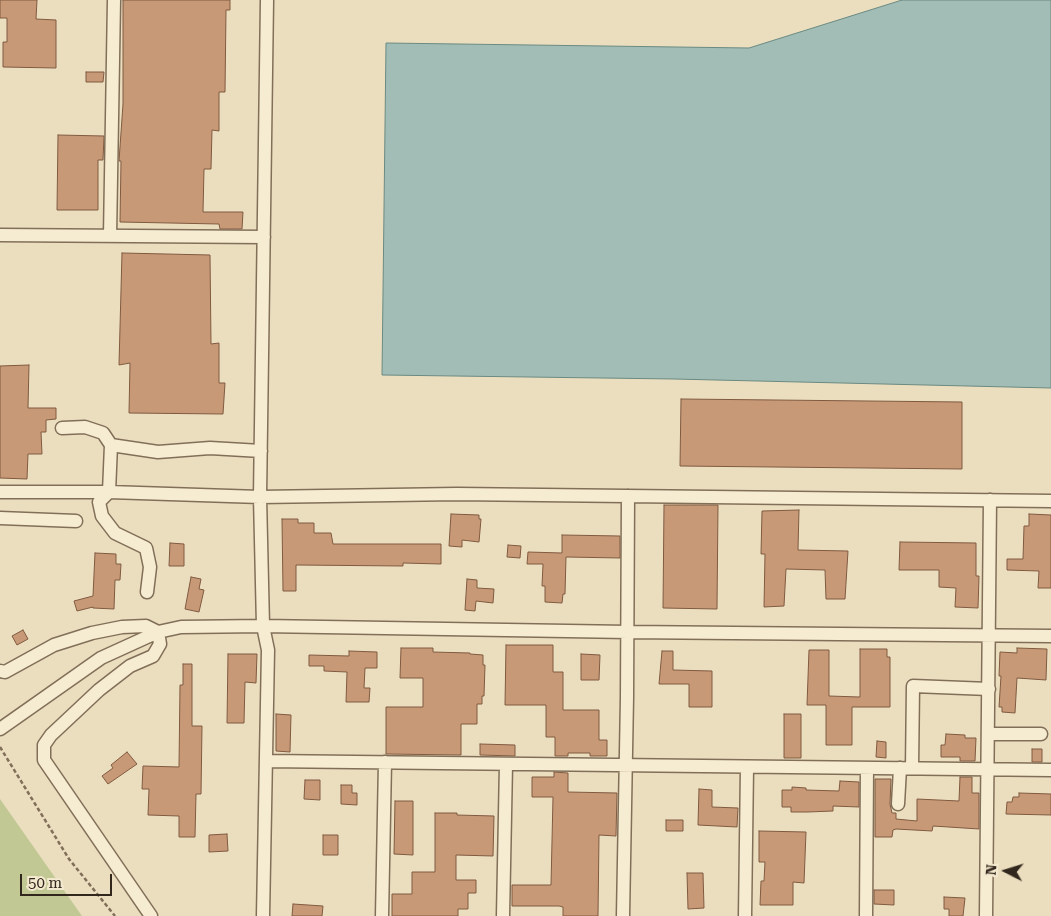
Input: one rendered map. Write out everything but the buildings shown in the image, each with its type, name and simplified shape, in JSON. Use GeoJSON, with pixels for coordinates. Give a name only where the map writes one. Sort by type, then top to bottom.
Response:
{"type":"FeatureCollection","features":[{"type":"Feature","properties":{"kind":"street"},"geometry":{"type":"LineString","coordinates":[[110,236],[114,0]]}},
{"type":"Feature","properties":{"kind":"street"},"geometry":{"type":"LineString","coordinates":[[263,916],[268,650],[263,626],[260,496],[267,0]]}},
{"type":"Feature","properties":{"kind":"street"},"geometry":{"type":"LineString","coordinates":[[0,235],[264,237]]}},
{"type":"Feature","properties":{"kind":"street"},"geometry":{"type":"LineString","coordinates":[[62,428],[85,427],[103,433],[110,445],[109,492],[99,502],[102,516],[115,533],[146,548],[150,567],[147,592]]}},
{"type":"Feature","properties":{"kind":"street"},"geometry":{"type":"LineString","coordinates":[[110,445],[158,452],[210,448],[261,451]]}},
{"type":"Feature","properties":{"kind":"street"},"geometry":{"type":"LineString","coordinates":[[0,492],[109,492],[260,496],[457,494],[1051,501]]}},
{"type":"Feature","properties":{"kind":"street"},"geometry":{"type":"LineString","coordinates":[[623,916],[628,632],[628,496]]}},
{"type":"Feature","properties":{"kind":"street"},"geometry":{"type":"LineString","coordinates":[[986,916],[990,500]]}},
{"type":"Feature","properties":{"kind":"street"},"geometry":{"type":"LineString","coordinates":[[0,518],[76,522]]}},
{"type":"Feature","properties":{"kind":"street"},"geometry":{"type":"LineString","coordinates":[[0,671],[5,672],[54,644],[92,633],[122,626],[146,626],[158,632]]}},
{"type":"Feature","properties":{"kind":"street"},"geometry":{"type":"LineString","coordinates":[[0,729],[101,658],[158,632],[181,627],[263,626],[1051,636]]}},
{"type":"Feature","properties":{"kind":"street"},"geometry":{"type":"LineString","coordinates":[[151,916],[44,760],[44,745],[51,734],[99,690],[130,666],[153,656],[160,644],[158,632]]}},
{"type":"Feature","properties":{"kind":"street"},"geometry":{"type":"LineString","coordinates":[[898,804],[906,768],[913,686],[989,689]]}},
{"type":"Feature","properties":{"kind":"street"},"geometry":{"type":"LineString","coordinates":[[988,734],[1041,734]]}},
{"type":"Feature","properties":{"kind":"street"},"geometry":{"type":"LineString","coordinates":[[266,761],[1051,770]]}},
{"type":"Feature","properties":{"kind":"street"},"geometry":{"type":"LineString","coordinates":[[382,916],[385,762]]}},
{"type":"Feature","properties":{"kind":"street"},"geometry":{"type":"LineString","coordinates":[[502,916],[506,764]]}},
{"type":"Feature","properties":{"kind":"street"},"geometry":{"type":"LineString","coordinates":[[745,916],[747,767]]}},
{"type":"Feature","properties":{"kind":"street"},"geometry":{"type":"LineString","coordinates":[[866,916],[867,768]]}},
{"type":"Feature","properties":{"kind":"path"},"geometry":{"type":"LineString","coordinates":[[0,747],[69,858],[115,916]]}},
{"type":"Feature","properties":{"kind":"green space"},"geometry":{"type":"Polygon","coordinates":[[[0,799],[82,916],[0,916],[0,799]]]}},
{"type":"Feature","properties":{"kind":"water"},"geometry":{"type":"Polygon","coordinates":[[[902,0],[1051,0],[1051,388],[674,379],[382,375],[386,43],[749,48],[902,0]]]}}]}
